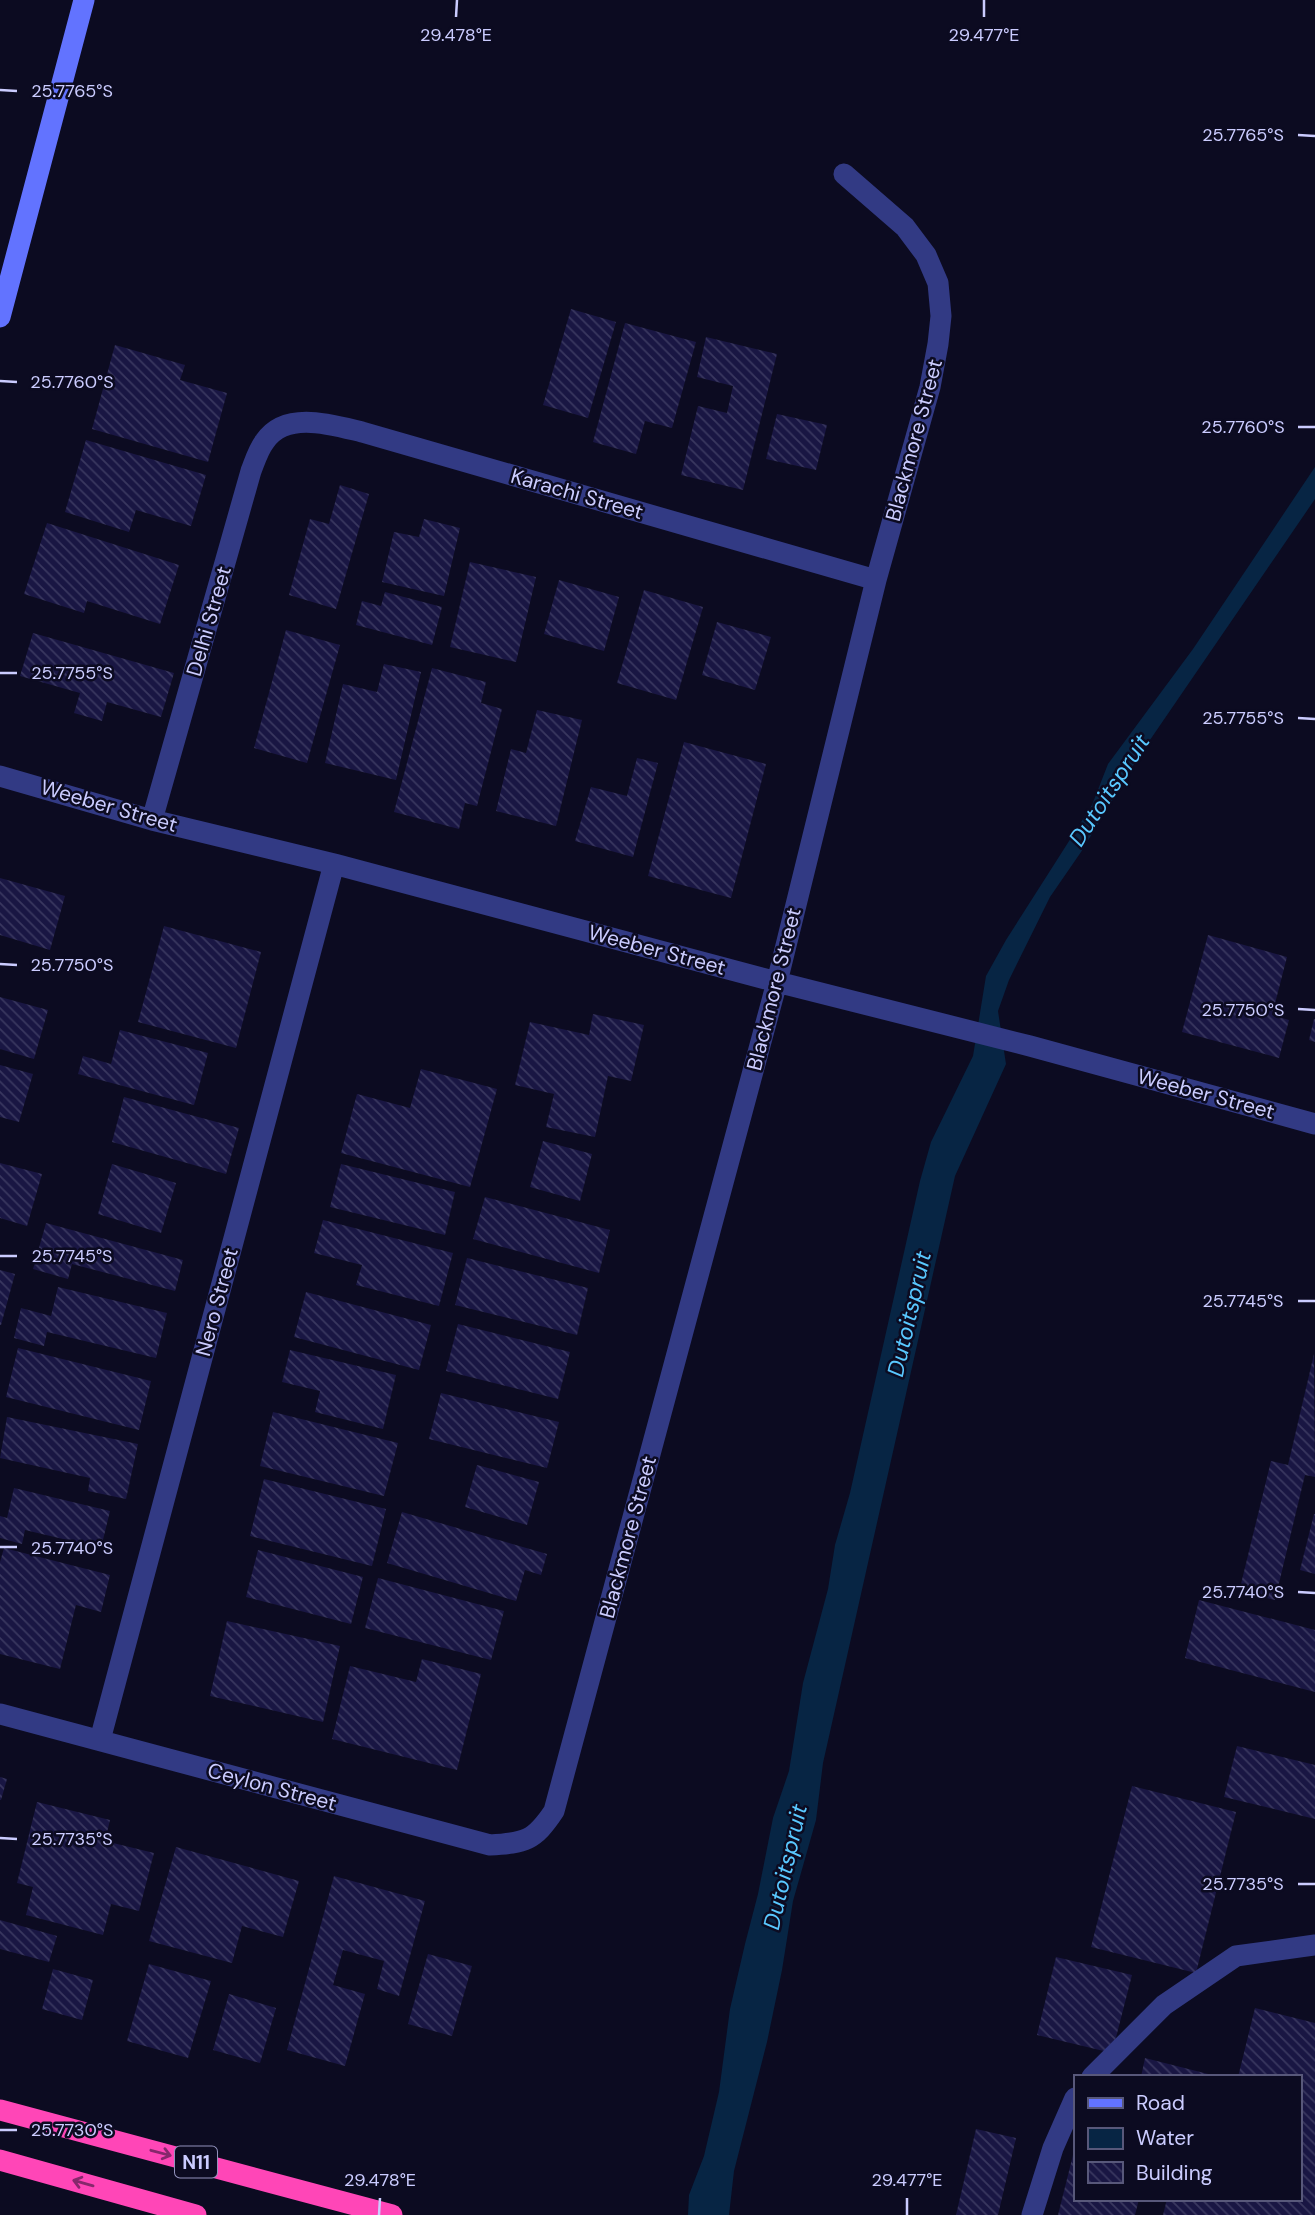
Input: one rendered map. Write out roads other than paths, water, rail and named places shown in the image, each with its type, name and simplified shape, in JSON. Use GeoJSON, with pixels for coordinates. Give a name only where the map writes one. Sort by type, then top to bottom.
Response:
{"type":"FeatureCollection","features":[{"type":"Feature","properties":{"kind":"highway","name":"N11"},"geometry":{"type":"LineString","coordinates":[[0,2110],[392,2215]]}},
{"type":"Feature","properties":{"kind":"highway","name":"N11"},"geometry":{"type":"LineString","coordinates":[[0,2160],[196,2215]]}},
{"type":"Feature","properties":{"kind":"street"},"geometry":{"type":"LineString","coordinates":[[0,317],[84,0]]}},
{"type":"Feature","properties":{"kind":"street","name":"Blackmore Street"},"geometry":{"type":"LineString","coordinates":[[541,1830],[554,1811],[777,982],[876,580],[930,387],[938,344],[941,316],[938,283],[926,255],[905,227],[844,174]]}},
{"type":"Feature","properties":{"kind":"street","name":"Karachi Street"},"geometry":{"type":"LineString","coordinates":[[277,429],[295,423],[308,423],[362,432],[876,580]]}},
{"type":"Feature","properties":{"kind":"street","name":"Delhi Street"},"geometry":{"type":"LineString","coordinates":[[152,820],[251,471],[266,438],[277,429]]}},
{"type":"Feature","properties":{"kind":"street","name":"Weeber Street"},"geometry":{"type":"LineString","coordinates":[[0,776],[152,820],[334,864],[1030,1046],[1315,1124]]}},
{"type":"Feature","properties":{"kind":"street","name":"Nero Street"},"geometry":{"type":"LineString","coordinates":[[100,1740],[334,864]]}},
{"type":"Feature","properties":{"kind":"street","name":"Ceylon Street"},"geometry":{"type":"LineString","coordinates":[[0,1714],[490,1846],[520,1843],[541,1830]]}},
{"type":"Feature","properties":{"kind":"street"},"geometry":{"type":"LineString","coordinates":[[1094,2075],[1164,2005],[1236,1956],[1315,1945]]}},
{"type":"Feature","properties":{"kind":"street"},"geometry":{"type":"LineString","coordinates":[[1032,2215],[1053,2148],[1074,2100]]}},
{"type":"Feature","properties":{"kind":"water","name":"Dutoitspruit"},"geometry":{"type":"Polygon","coordinates":[[[1315,467],[1315,499],[1139,756],[1081,852],[1050,897],[1009,980],[998,1011],[1006,1064],[955,1176],[823,1763],[816,1820],[793,1901],[767,2042],[734,2171],[729,2215],[688,2215],[689,2195],[704,2156],[719,2092],[730,2009],[773,1818],[789,1771],[803,1683],[828,1589],[835,1545],[850,1493],[920,1181],[931,1142],[973,1056],[986,976],[1092,805],[1108,764],[1193,649],[1315,467]]]}}]}
